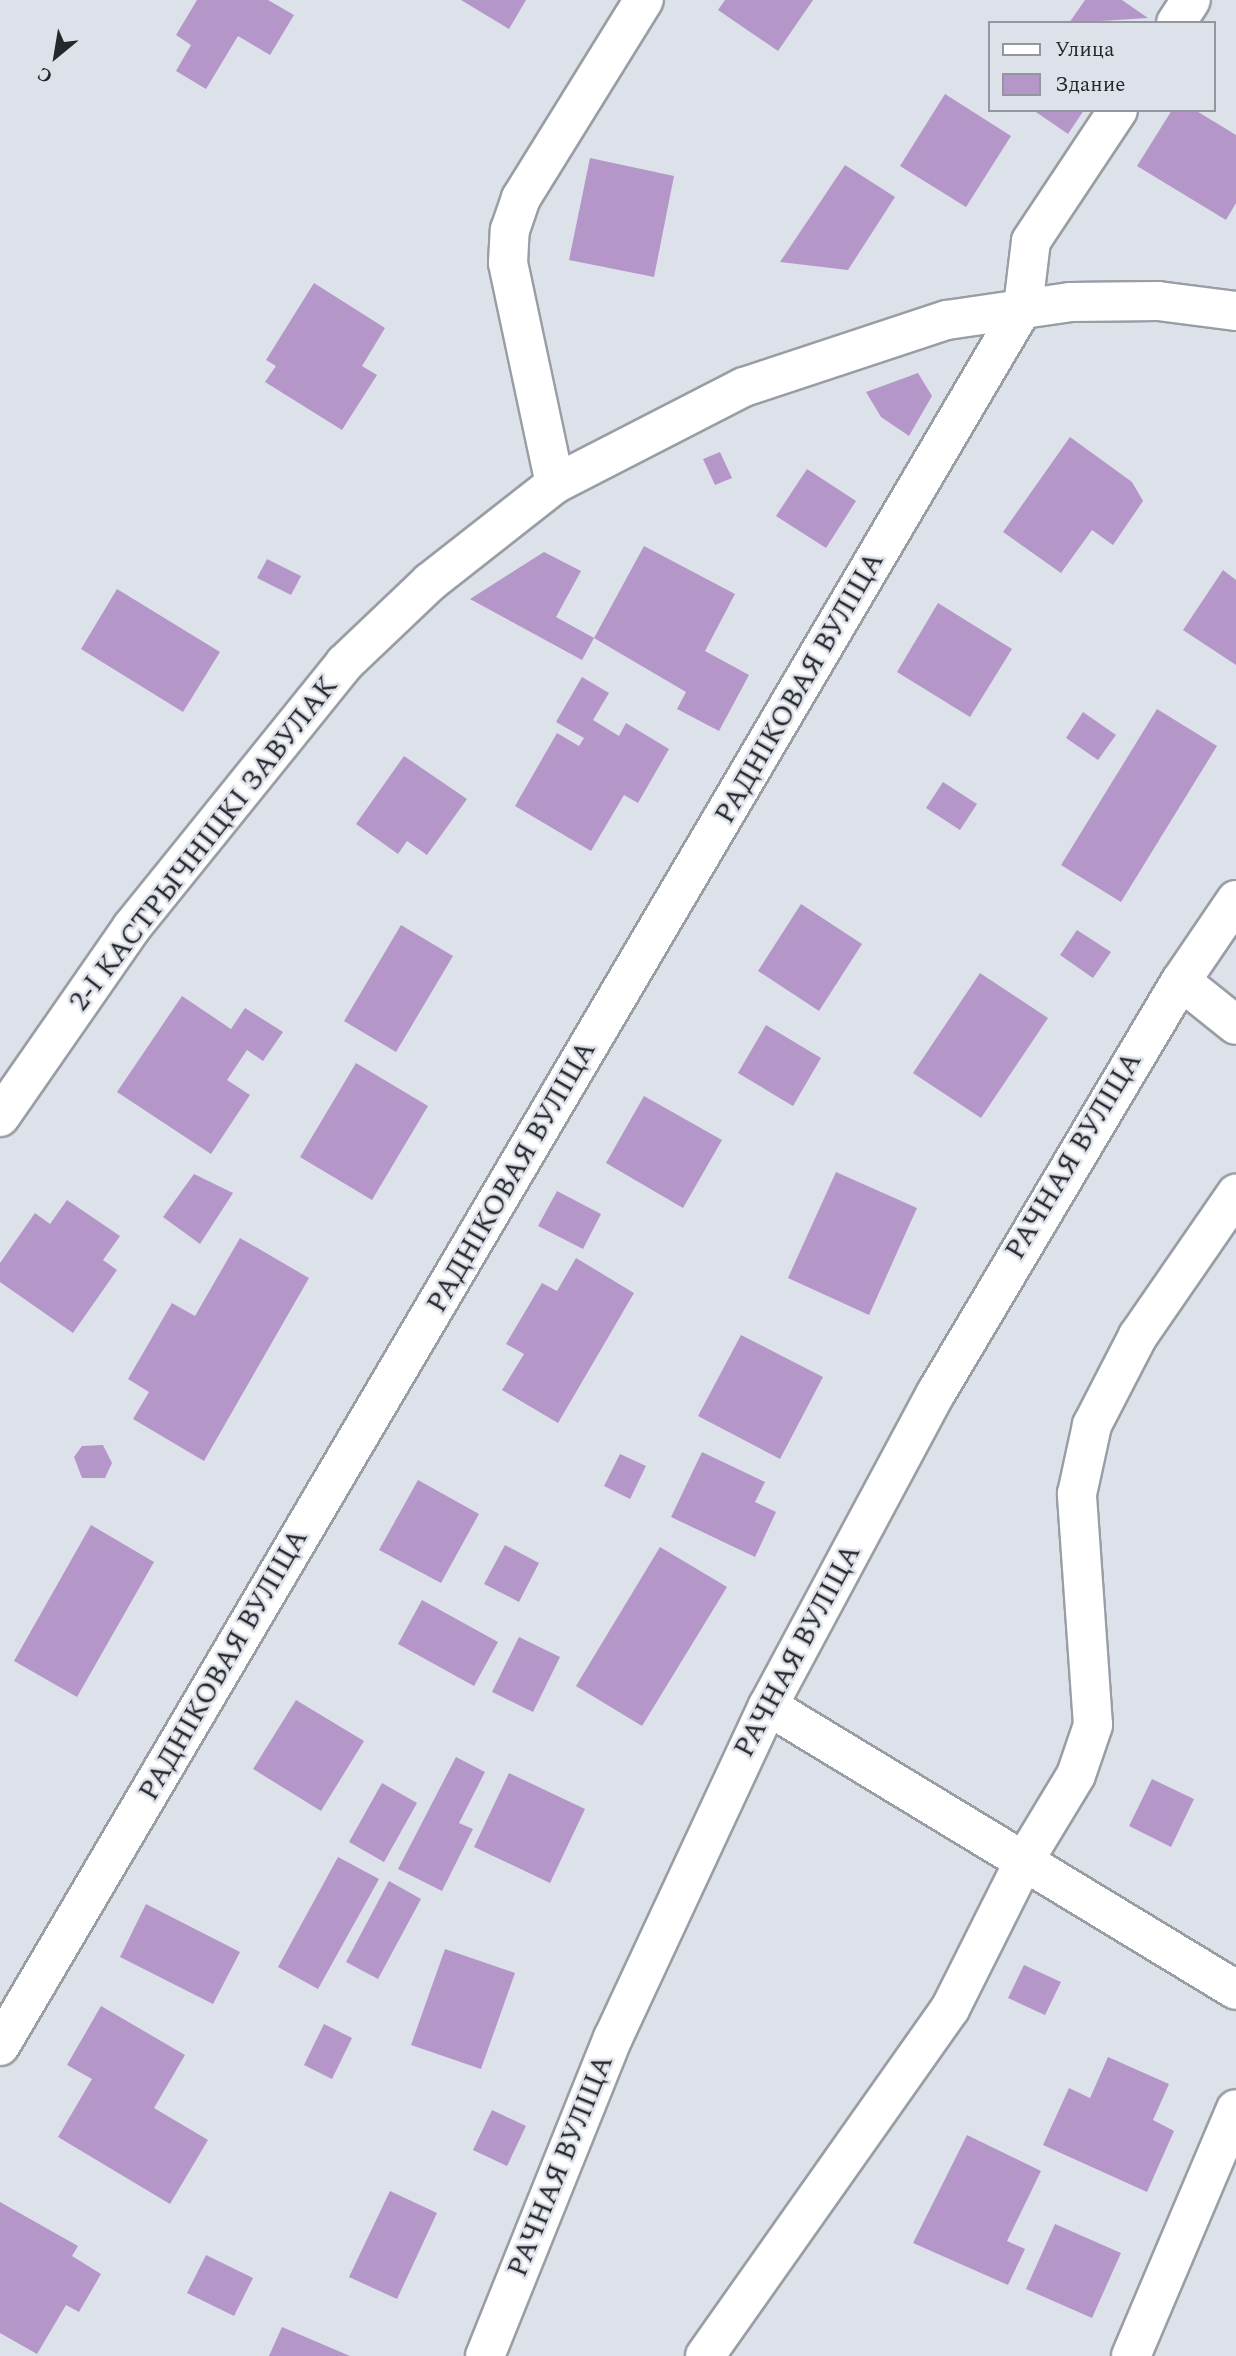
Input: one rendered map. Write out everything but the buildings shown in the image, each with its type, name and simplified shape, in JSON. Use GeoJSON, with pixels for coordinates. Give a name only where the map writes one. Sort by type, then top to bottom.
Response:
{"type":"FeatureCollection","features":[{"type":"Feature","properties":{"kind":"street"},"geometry":{"type":"LineString","coordinates":[[555,484],[508,263],[510,230],[521,198],[644,0]]}},
{"type":"Feature","properties":{"kind":"street"},"geometry":{"type":"LineString","coordinates":[[1177,21],[1191,0]]}},
{"type":"Feature","properties":{"kind":"street"},"geometry":{"type":"LineString","coordinates":[[1023,307],[1031,241],[1117,112]]}},
{"type":"Feature","properties":{"kind":"street","name":"2-І КАСТРЫЧНІЦКІ ЗАВУЛАК"},"geometry":{"type":"LineString","coordinates":[[0,1117],[132,927],[345,663],[430,582],[555,484],[744,387],[861,344],[1023,307],[1158,302],[1236,311]]}},
{"type":"Feature","properties":{"kind":"street","name":"РАДНІКОВАЯ ВУЛІЦА"},"geometry":{"type":"LineString","coordinates":[[0,2046],[1023,307]]}},
{"type":"Feature","properties":{"kind":"street","name":"РАЧНАЯ ВУЛІЦА"},"geometry":{"type":"LineString","coordinates":[[485,2356],[619,2026],[768,1706],[936,1393],[1181,981],[1236,900]]}},
{"type":"Feature","properties":{"kind":"street"},"geometry":{"type":"LineString","coordinates":[[1181,981],[1236,1025]]}},
{"type":"Feature","properties":{"kind":"street"},"geometry":{"type":"LineString","coordinates":[[705,2356],[950,2009],[1024,1861],[1076,1774],[1093,1725],[1077,1494],[1092,1425],[1138,1336],[1236,1194]]}},
{"type":"Feature","properties":{"kind":"street"},"geometry":{"type":"LineString","coordinates":[[768,1706],[1236,1990]]}},
{"type":"Feature","properties":{"kind":"street"},"geometry":{"type":"LineString","coordinates":[[1132,2356],[1236,2109]]}}]}
